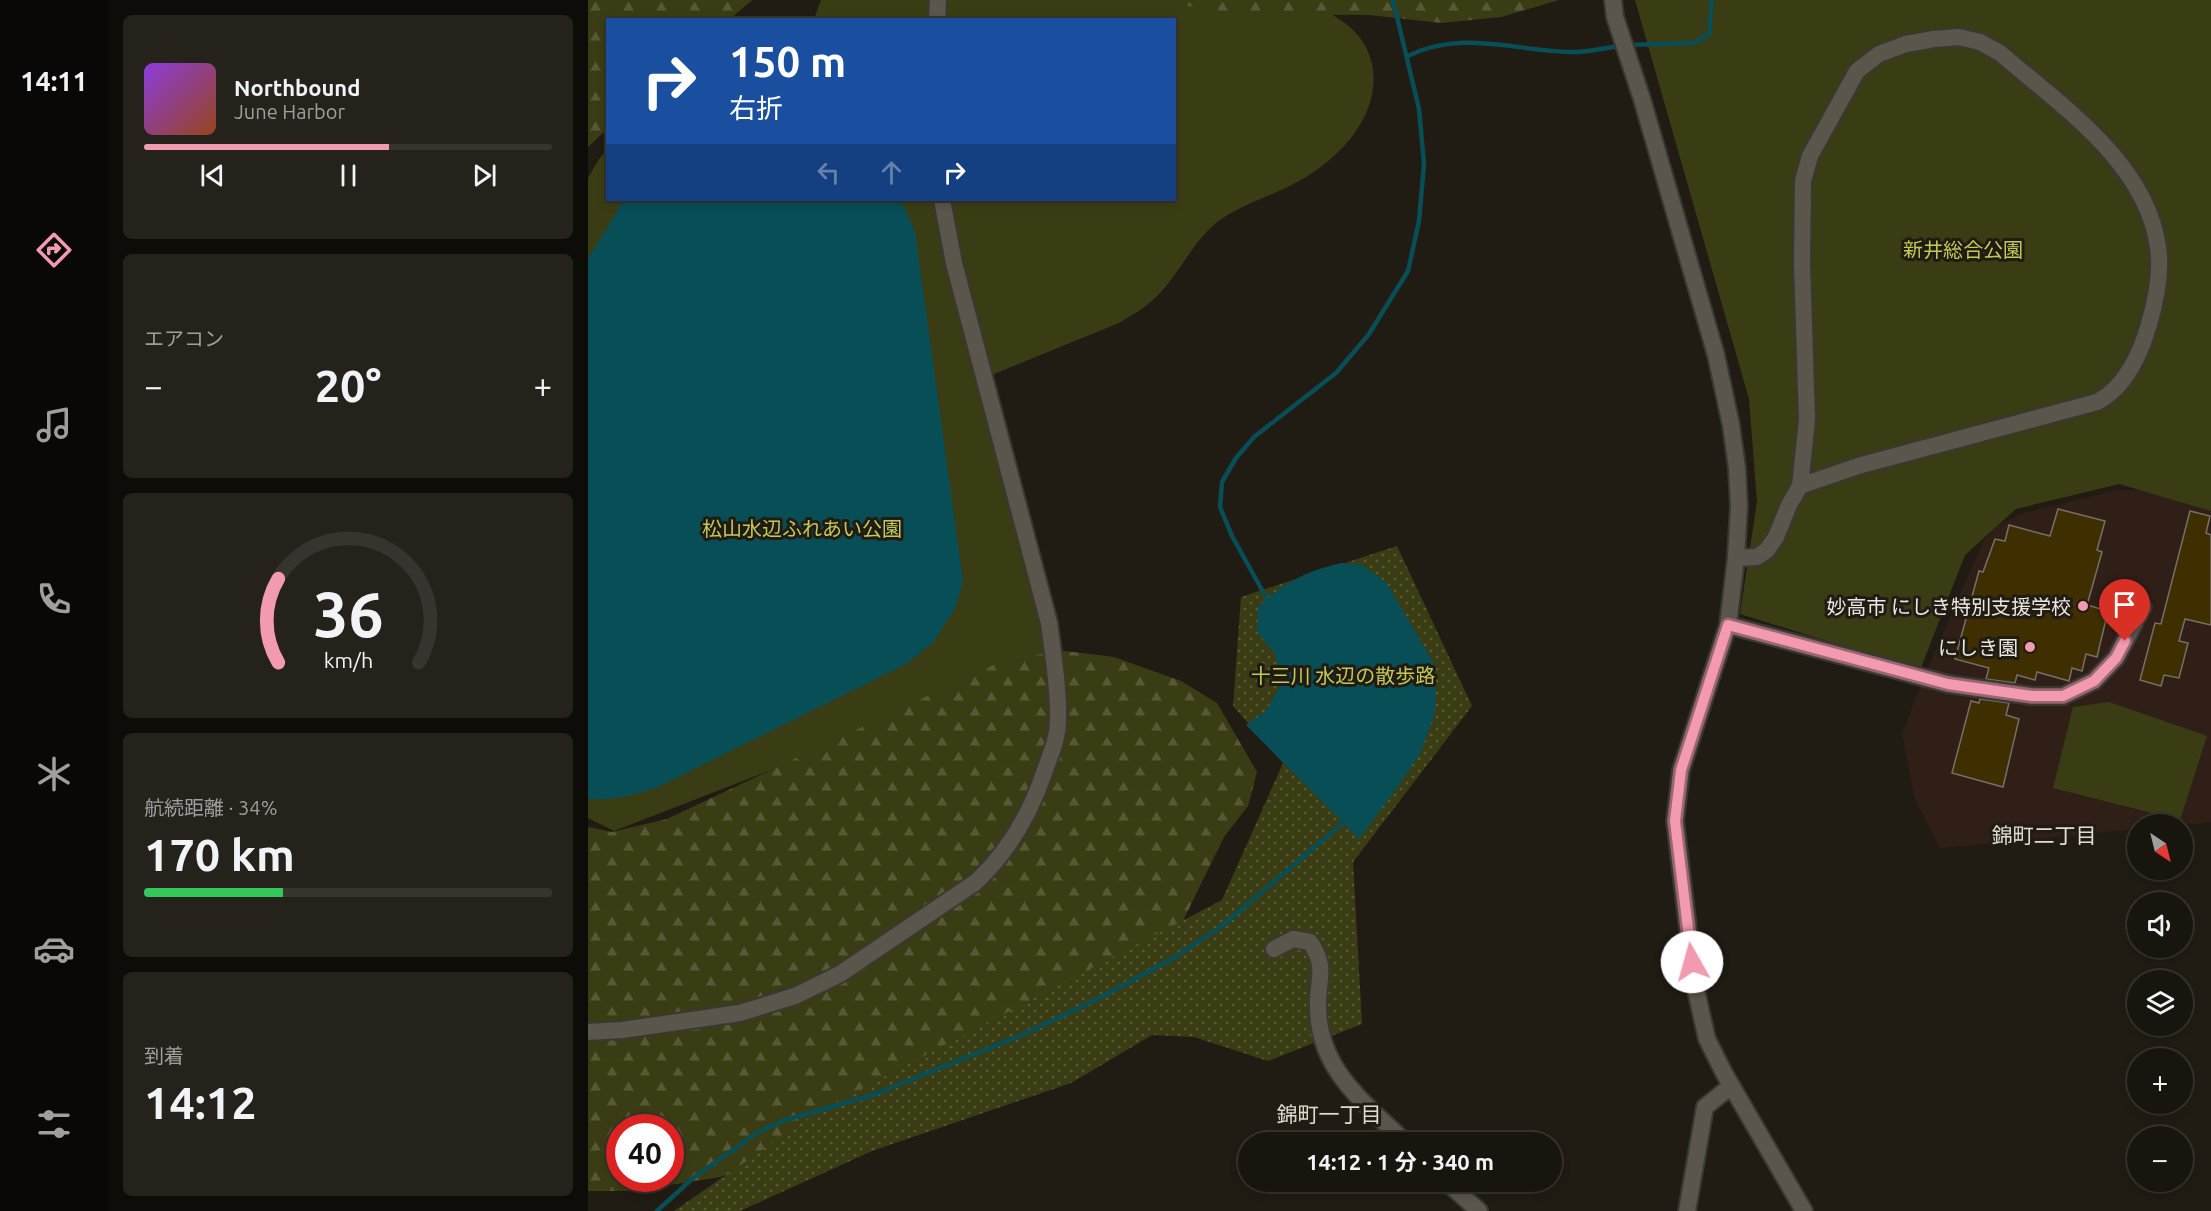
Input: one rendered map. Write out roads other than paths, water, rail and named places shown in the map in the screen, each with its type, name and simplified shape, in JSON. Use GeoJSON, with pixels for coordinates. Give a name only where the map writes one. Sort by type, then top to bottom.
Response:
{"type":"FeatureCollection","features":[{"type":"Feature","properties":{"kind":"street"},"geometry":{"type":"LineString","coordinates":[[937,18],[938,0]]}},
{"type":"Feature","properties":{"kind":"street"},"geometry":{"type":"LineString","coordinates":[[1613,0],[1615,17],[1642,99],[1716,355],[1737,468],[1739,506],[1728,625],[1681,770],[1675,821],[1695,986],[1707,1039],[1731,1086],[1804,1211]]}},
{"type":"Feature","properties":{"kind":"street"},"geometry":{"type":"LineString","coordinates":[[1736,558],[1757,556],[1767,550],[1776,537],[1800,486],[1807,420],[1807,354],[1802,263],[1803,181],[1810,156],[1857,71],[1879,54],[1906,44],[1934,39],[1959,38],[1980,42],[2000,53],[2102,142],[2126,172],[2146,207],[2158,248],[2158,270],[2156,302],[2140,350],[2119,385],[2109,396],[2097,402],[1858,466],[1800,486]]}},
{"type":"Feature","properties":{"kind":"street"},"geometry":{"type":"LineString","coordinates":[[588,1032],[622,1030],[740,1013],[768,1006],[822,984],[859,963],[976,882],[1013,840],[1038,794],[1055,746],[1058,722],[1058,698],[1050,632],[954,263],[942,201]]}},
{"type":"Feature","properties":{"kind":"street"},"geometry":{"type":"LineString","coordinates":[[1728,625],[1948,684],[2032,696],[2063,696],[2094,681],[2116,658],[2143,607]]}},
{"type":"Feature","properties":{"kind":"street"},"geometry":{"type":"LineString","coordinates":[[1274,950],[1293,939],[1310,942],[1320,956],[1321,982],[1318,1009],[1323,1040],[1330,1063],[1345,1084],[1395,1132]]}},
{"type":"Feature","properties":{"kind":"street"},"geometry":{"type":"LineString","coordinates":[[1687,1211],[1705,1107],[1731,1086]]}},
{"type":"Feature","properties":{"kind":"street"},"geometry":{"type":"LineString","coordinates":[[1458,1192],[1479,1211]]}},
{"type":"Feature","properties":{"kind":"water","name":"松山水辺ふれあい公園"},"geometry":{"type":"Polygon","coordinates":[[[623,201],[899,201],[915,231],[963,581],[955,609],[934,641],[908,663],[656,788],[606,799],[588,799],[588,259],[623,201]]]}},
{"type":"Feature","properties":{"kind":"water"},"geometry":{"type":"Polygon","coordinates":[[[1341,563],[1362,565],[1386,582],[1433,662],[1436,686],[1435,712],[1421,752],[1359,839],[1246,725],[1266,711],[1282,682],[1275,654],[1257,632],[1258,607],[1296,579],[1341,563]]]}},
{"type":"Feature","properties":{"kind":"waterway"},"geometry":{"type":"LineString","coordinates":[[1267,599],[1232,536],[1220,507],[1222,482],[1236,458],[1254,437],[1336,373],[1369,334],[1408,271],[1419,221],[1424,164],[1419,109],[1393,0]]}},
{"type":"Feature","properties":{"kind":"waterway"},"geometry":{"type":"LineString","coordinates":[[1628,45],[1694,43],[1709,34],[1712,0]]}},
{"type":"Feature","properties":{"kind":"waterway"},"geometry":{"type":"LineString","coordinates":[[1408,56],[1428,48],[1467,43],[1569,52],[1620,46]]}},
{"type":"Feature","properties":{"kind":"waterway"},"geometry":{"type":"LineString","coordinates":[[657,1211],[693,1178],[760,1131],[785,1120],[873,1095],[1022,1035],[1172,959],[1223,925],[1343,823]]}},
{"type":"Feature","properties":{"kind":"place","name":"妙高市 にしき特別支援学校"},"geometry":{"type":"Point","coordinates":[2083,606]}},
{"type":"Feature","properties":{"kind":"place","name":"にしき園"},"geometry":{"type":"Point","coordinates":[2030,647]}},
{"type":"Feature","properties":{"kind":"district","name":"錦町二丁目"},"geometry":{"type":"Point","coordinates":[2044,835]}},
{"type":"Feature","properties":{"kind":"district","name":"錦町一丁目"},"geometry":{"type":"Point","coordinates":[1329,1114]}},
{"type":"Feature","properties":{"kind":"park label","name":"新井総合公園"},"geometry":{"type":"Point","coordinates":[1963,249]}},
{"type":"Feature","properties":{"kind":"park label","name":"十三川 水辺の散歩路"},"geometry":{"type":"Point","coordinates":[1343,675]}}]}
